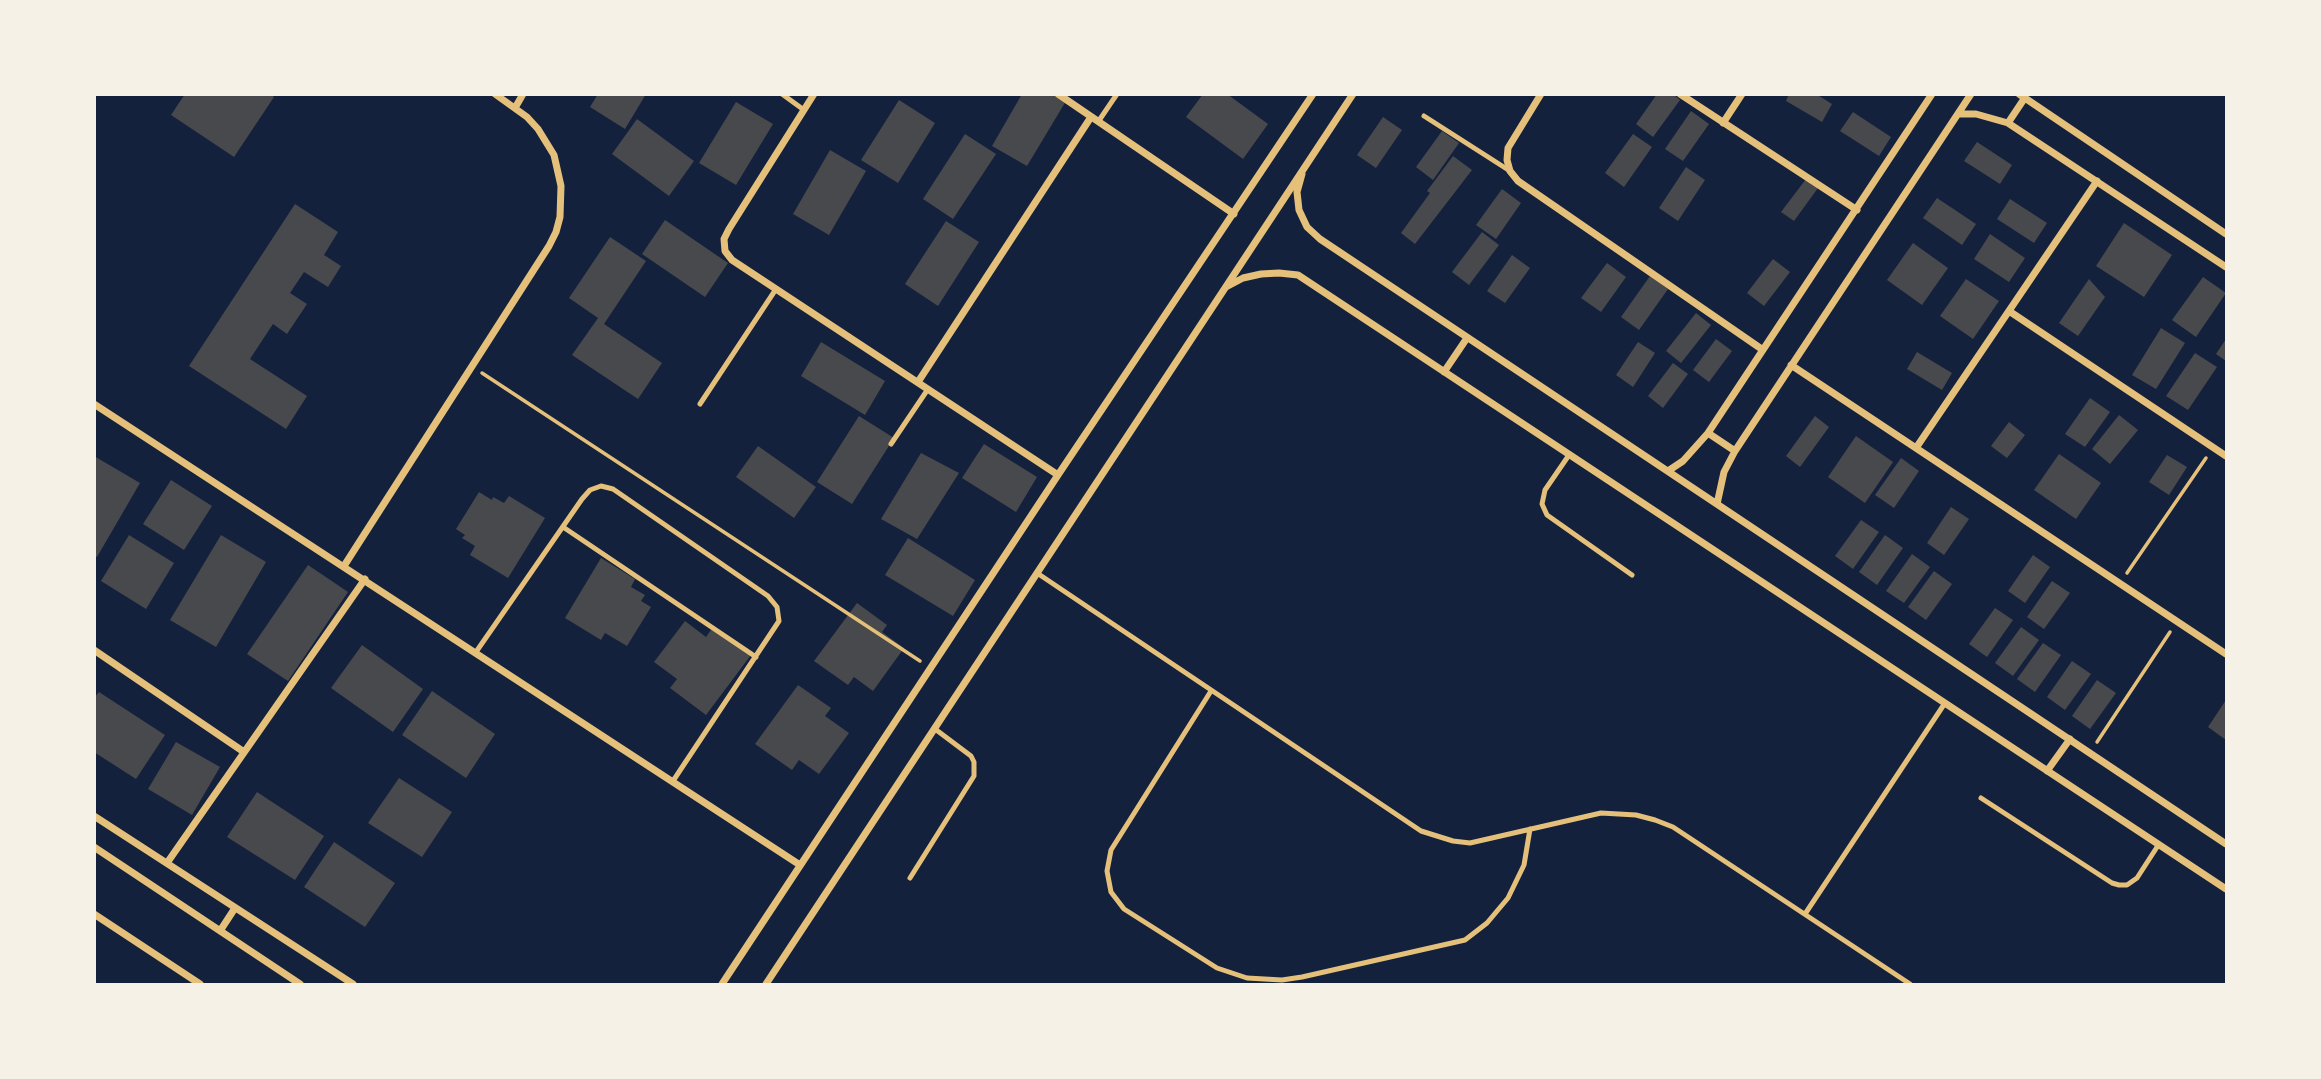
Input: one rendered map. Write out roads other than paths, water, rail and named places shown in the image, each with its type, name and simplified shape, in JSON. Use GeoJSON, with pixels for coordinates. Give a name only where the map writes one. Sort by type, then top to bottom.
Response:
{"type":"FeatureCollection","features":[{"type":"Feature","properties":{"kind":"street"},"geometry":{"type":"LineString","coordinates":[[344,566],[549,246],[560,217],[561,186],[554,155],[538,129],[495,94]]}},
{"type":"Feature","properties":{"kind":"street"},"geometry":{"type":"LineString","coordinates":[[515,108],[523,94]]}},
{"type":"Feature","properties":{"kind":"street"},"geometry":{"type":"LineString","coordinates":[[814,94],[723,239],[725,251],[732,260],[1058,475]]}},
{"type":"Feature","properties":{"kind":"street"},"geometry":{"type":"LineString","coordinates":[[1058,94],[1234,214]]}},
{"type":"Feature","properties":{"kind":"street"},"geometry":{"type":"LineString","coordinates":[[722,985],[1313,94]]}},
{"type":"Feature","properties":{"kind":"street"},"geometry":{"type":"LineString","coordinates":[[766,985],[1353,94]]}},
{"type":"Feature","properties":{"kind":"street"},"geometry":{"type":"LineString","coordinates":[[1541,94],[1508,148],[1510,171],[1518,181],[1763,350]]}},
{"type":"Feature","properties":{"kind":"street"},"geometry":{"type":"LineString","coordinates":[[1679,94],[1857,210]]}},
{"type":"Feature","properties":{"kind":"street"},"geometry":{"type":"LineString","coordinates":[[1723,123],[1742,94]]}},
{"type":"Feature","properties":{"kind":"street"},"geometry":{"type":"LineString","coordinates":[[1668,471],[1683,461],[1708,433],[1932,94]]}},
{"type":"Feature","properties":{"kind":"street"},"geometry":{"type":"LineString","coordinates":[[1717,504],[1724,472],[1735,451],[1971,94]]}},
{"type":"Feature","properties":{"kind":"street"},"geometry":{"type":"LineString","coordinates":[[2008,123],[2022,97],[2227,234]]}},
{"type":"Feature","properties":{"kind":"street"},"geometry":{"type":"LineString","coordinates":[[1958,114],[1976,114],[2008,123],[2227,267]]}},
{"type":"Feature","properties":{"kind":"street"},"geometry":{"type":"LineString","coordinates":[[918,382],[1094,119]]}},
{"type":"Feature","properties":{"kind":"street"},"geometry":{"type":"LineString","coordinates":[[1302,174],[1297,192],[1300,210],[1307,227],[1320,239],[2227,844]]}},
{"type":"Feature","properties":{"kind":"street"},"geometry":{"type":"LineString","coordinates":[[1916,448],[2097,181]]}},
{"type":"Feature","properties":{"kind":"street"},"geometry":{"type":"LineString","coordinates":[[1226,287],[1242,278],[1261,274],[1279,272],[1298,275],[2227,889]]}},
{"type":"Feature","properties":{"kind":"street"},"geometry":{"type":"LineString","coordinates":[[2009,311],[2227,456]]}},
{"type":"Feature","properties":{"kind":"street"},"geometry":{"type":"LineString","coordinates":[[1444,372],[1467,338]]}},
{"type":"Feature","properties":{"kind":"street"},"geometry":{"type":"LineString","coordinates":[[1791,365],[2227,654]]}},
{"type":"Feature","properties":{"kind":"street"},"geometry":{"type":"LineString","coordinates":[[94,404],[800,865]]}},
{"type":"Feature","properties":{"kind":"street"},"geometry":{"type":"LineString","coordinates":[[1708,433],[1735,451]]}},
{"type":"Feature","properties":{"kind":"street"},"geometry":{"type":"LineString","coordinates":[[167,863],[365,579]]}},
{"type":"Feature","properties":{"kind":"street"},"geometry":{"type":"LineString","coordinates":[[94,650],[244,752]]}},
{"type":"Feature","properties":{"kind":"street"},"geometry":{"type":"LineString","coordinates":[[2048,771],[2070,739]]}},
{"type":"Feature","properties":{"kind":"street"},"geometry":{"type":"LineString","coordinates":[[94,816],[352,985]]}},
{"type":"Feature","properties":{"kind":"street"},"geometry":{"type":"LineString","coordinates":[[94,847],[300,985]]}},
{"type":"Feature","properties":{"kind":"street"},"geometry":{"type":"LineString","coordinates":[[220,931],[236,908]]}},
{"type":"Feature","properties":{"kind":"street"},"geometry":{"type":"LineString","coordinates":[[94,914],[200,985]]}},
{"type":"Feature","properties":{"kind":"lane"},"geometry":{"type":"LineString","coordinates":[[782,94],[804,110]]}},
{"type":"Feature","properties":{"kind":"lane"},"geometry":{"type":"LineString","coordinates":[[1094,119],[1117,94]]}},
{"type":"Feature","properties":{"kind":"lane"},"geometry":{"type":"LineString","coordinates":[[1424,116],[1510,171]]}},
{"type":"Feature","properties":{"kind":"lane"},"geometry":{"type":"LineString","coordinates":[[700,404],[776,289]]}},
{"type":"Feature","properties":{"kind":"lane"},"geometry":{"type":"LineString","coordinates":[[891,444],[928,389]]}},
{"type":"Feature","properties":{"kind":"lane"},"geometry":{"type":"LineString","coordinates":[[1569,455],[1545,490],[1542,504],[1546,515],[1632,575]]}},
{"type":"Feature","properties":{"kind":"lane"},"geometry":{"type":"LineString","coordinates":[[476,652],[590,490],[601,486],[612,489],[768,596],[777,607],[779,621],[673,782]]}},
{"type":"Feature","properties":{"kind":"lane"},"geometry":{"type":"LineString","coordinates":[[563,527],[756,657]]}},
{"type":"Feature","properties":{"kind":"lane"},"geometry":{"type":"LineString","coordinates":[[1037,573],[1421,831],[1453,841],[1470,843],[1601,813],[1636,815],[1655,820],[1673,827],[1910,985]]}},
{"type":"Feature","properties":{"kind":"lane"},"geometry":{"type":"LineString","coordinates":[[1211,691],[1111,850],[1107,871],[1111,891],[1124,909],[1217,968],[1247,978],[1282,980],[1465,940],[1488,923],[1508,898],[1524,865],[1530,829]]}},
{"type":"Feature","properties":{"kind":"lane"},"geometry":{"type":"LineString","coordinates":[[1805,914],[1945,703]]}},
{"type":"Feature","properties":{"kind":"lane"},"geometry":{"type":"LineString","coordinates":[[910,878],[974,776],[971,756],[935,729]]}},
{"type":"Feature","properties":{"kind":"lane"},"geometry":{"type":"LineString","coordinates":[[1981,798],[2119,885],[2127,885],[2137,878],[2159,844]]}}]}
